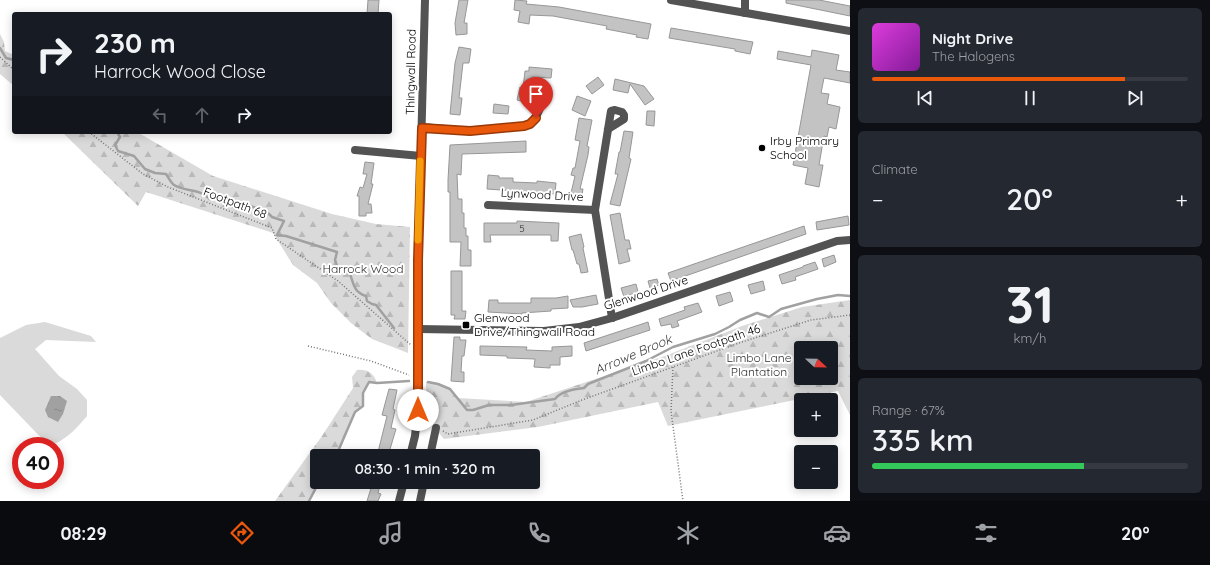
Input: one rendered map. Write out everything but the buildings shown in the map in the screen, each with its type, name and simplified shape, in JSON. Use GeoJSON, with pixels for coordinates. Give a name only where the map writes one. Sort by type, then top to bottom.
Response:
{"type":"FeatureCollection","features":[{"type":"Feature","properties":{"kind":"street","name":"Thingwall Road"},"geometry":{"type":"LineString","coordinates":[[412,449],[418,410],[418,260],[425,0]]}},
{"type":"Feature","properties":{"kind":"street"},"geometry":{"type":"LineString","coordinates":[[671,0],[850,31]]}},
{"type":"Feature","properties":{"kind":"street"},"geometry":{"type":"LineString","coordinates":[[745,0],[745,13]]}},
{"type":"Feature","properties":{"kind":"street"},"geometry":{"type":"LineString","coordinates":[[422,128],[470,131],[524,126],[530,124],[536,118],[546,93]]}},
{"type":"Feature","properties":{"kind":"street"},"geometry":{"type":"LineString","coordinates":[[608,129],[595,210],[612,318]]}},
{"type":"Feature","properties":{"kind":"street"},"geometry":{"type":"LineString","coordinates":[[355,150],[421,156]]}},
{"type":"Feature","properties":{"kind":"street","name":"Lynwood Drive"},"geometry":{"type":"LineString","coordinates":[[488,205],[595,210]]}},
{"type":"Feature","properties":{"kind":"street","name":"Glenwood Drive"},"geometry":{"type":"LineString","coordinates":[[418,329],[544,331],[579,327],[612,318],[837,241],[850,240]]}},
{"type":"Feature","properties":{"kind":"street"},"geometry":{"type":"LineString","coordinates":[[432,449],[436,428]]}},
{"type":"Feature","properties":{"kind":"street"},"geometry":{"type":"LineString","coordinates":[[400,501],[403,489]]}},
{"type":"Feature","properties":{"kind":"street"},"geometry":{"type":"LineString","coordinates":[[420,501],[423,489]]}},
{"type":"Feature","properties":{"kind":"path"},"geometry":{"type":"LineString","coordinates":[[0,57],[12,68]]}},
{"type":"Feature","properties":{"kind":"path","name":"Footpath 68"},"geometry":{"type":"LineString","coordinates":[[92,134],[143,174],[168,187],[272,228],[276,239],[338,281],[406,342],[418,350]]}},
{"type":"Feature","properties":{"kind":"path","name":"Limbo Lane Footpath 46"},"geometry":{"type":"LineString","coordinates":[[436,428],[448,434],[533,420],[582,400],[739,343],[811,320],[850,315]]}},
{"type":"Feature","properties":{"kind":"path"},"geometry":{"type":"LineString","coordinates":[[308,346],[371,361],[418,379]]}},
{"type":"Feature","properties":{"kind":"path"},"geometry":{"type":"LineString","coordinates":[[673,367],[671,411],[683,501]]}},
{"type":"Feature","properties":{"kind":"path"},"geometry":{"type":"LineString","coordinates":[[418,410],[426,412],[436,428]]}},
{"type":"Feature","properties":{"kind":"green space"},"geometry":{"type":"Polygon","coordinates":[[[0,34],[4,42],[5,51],[12,54],[12,84],[0,74],[0,34]]]}},
{"type":"Feature","properties":{"kind":"green space","name":"Harrock Wood"},"geometry":{"type":"Polygon","coordinates":[[[64,134],[140,134],[213,176],[332,214],[376,224],[410,227],[408,353],[372,339],[351,323],[331,303],[317,283],[293,265],[273,233],[146,192],[138,206],[64,134]]]}},
{"type":"Feature","properties":{"kind":"green space","name":"Limbo Lane Plantation"},"geometry":{"type":"Polygon","coordinates":[[[850,300],[850,391],[828,393],[794,393],[794,400],[668,426],[658,402],[538,427],[444,439],[427,419],[426,382],[444,386],[458,398],[526,402],[662,357],[742,326],[802,307],[850,300]]]}},
{"type":"Feature","properties":{"kind":"green space"},"geometry":{"type":"Polygon","coordinates":[[[45,322],[91,336],[96,342],[46,340],[35,349],[59,376],[77,389],[87,400],[87,416],[64,438],[40,437],[0,395],[0,338],[26,325],[45,322]]]}},
{"type":"Feature","properties":{"kind":"green space"},"geometry":{"type":"Polygon","coordinates":[[[357,370],[364,370],[372,374],[377,383],[369,382],[363,393],[363,406],[355,412],[339,449],[313,449],[353,388],[352,377],[357,370]]]}},
{"type":"Feature","properties":{"kind":"green space"},"geometry":{"type":"Polygon","coordinates":[[[838,391],[850,391],[850,415],[838,391]]]}},
{"type":"Feature","properties":{"kind":"green space"},"geometry":{"type":"Polygon","coordinates":[[[310,453],[310,489],[315,489],[309,501],[275,501],[310,453]]]}},
{"type":"Feature","properties":{"kind":"water"},"geometry":{"type":"Polygon","coordinates":[[[51,396],[60,396],[67,401],[63,414],[58,422],[48,417],[45,410],[51,396]]]}},
{"type":"Feature","properties":{"kind":"waterway","name":"Arrowe Brook"},"geometry":{"type":"LineString","coordinates":[[0,48],[6,58],[12,60]]}},
{"type":"Feature","properties":{"kind":"waterway","name":"Arrowe Brook"},"geometry":{"type":"LineString","coordinates":[[118,134],[120,137],[115,145],[118,151],[134,156],[145,169],[155,173],[166,174],[174,185],[183,189],[201,193],[210,199],[221,196],[236,209],[243,203],[268,213],[272,217],[284,221],[277,235],[286,236],[337,252],[335,260],[339,272],[345,271],[350,274],[357,290],[366,296],[367,301],[376,305],[394,328]]}},
{"type":"Feature","properties":{"kind":"waterway","name":"Arrowe Brook"},"geometry":{"type":"LineString","coordinates":[[428,382],[450,389],[467,410],[473,410],[489,405],[511,405],[555,399],[564,392],[584,388],[588,384],[646,361],[673,347],[715,334],[740,320],[757,313],[769,317],[781,309],[817,299],[838,295],[850,296]]}},
{"type":"Feature","properties":{"kind":"waterway"},"geometry":{"type":"LineString","coordinates":[[339,449],[355,412],[363,406],[363,393],[369,382],[409,381]]}},
{"type":"Feature","properties":{"kind":"waterway"},"geometry":{"type":"LineString","coordinates":[[309,501],[315,489]]}},
{"type":"Feature","properties":{"kind":"slow traffic"},"geometry":{"type":"LineString","coordinates":[[418,240],[420,161]]}},
{"type":"Feature","properties":{"kind":"place","name":"Irby Primary School"},"geometry":{"type":"Point","coordinates":[762,148]}},
{"type":"Feature","properties":{"kind":"place","name":"Glenwood Drive/Thingwall Road"},"geometry":{"type":"Point","coordinates":[466,325]}},
{"type":"Feature","properties":{"kind":"route"},"geometry":{"type":"LineString","coordinates":[[418,410],[418,260],[422,128],[470,131],[524,126],[530,124],[536,118]]}}]}
